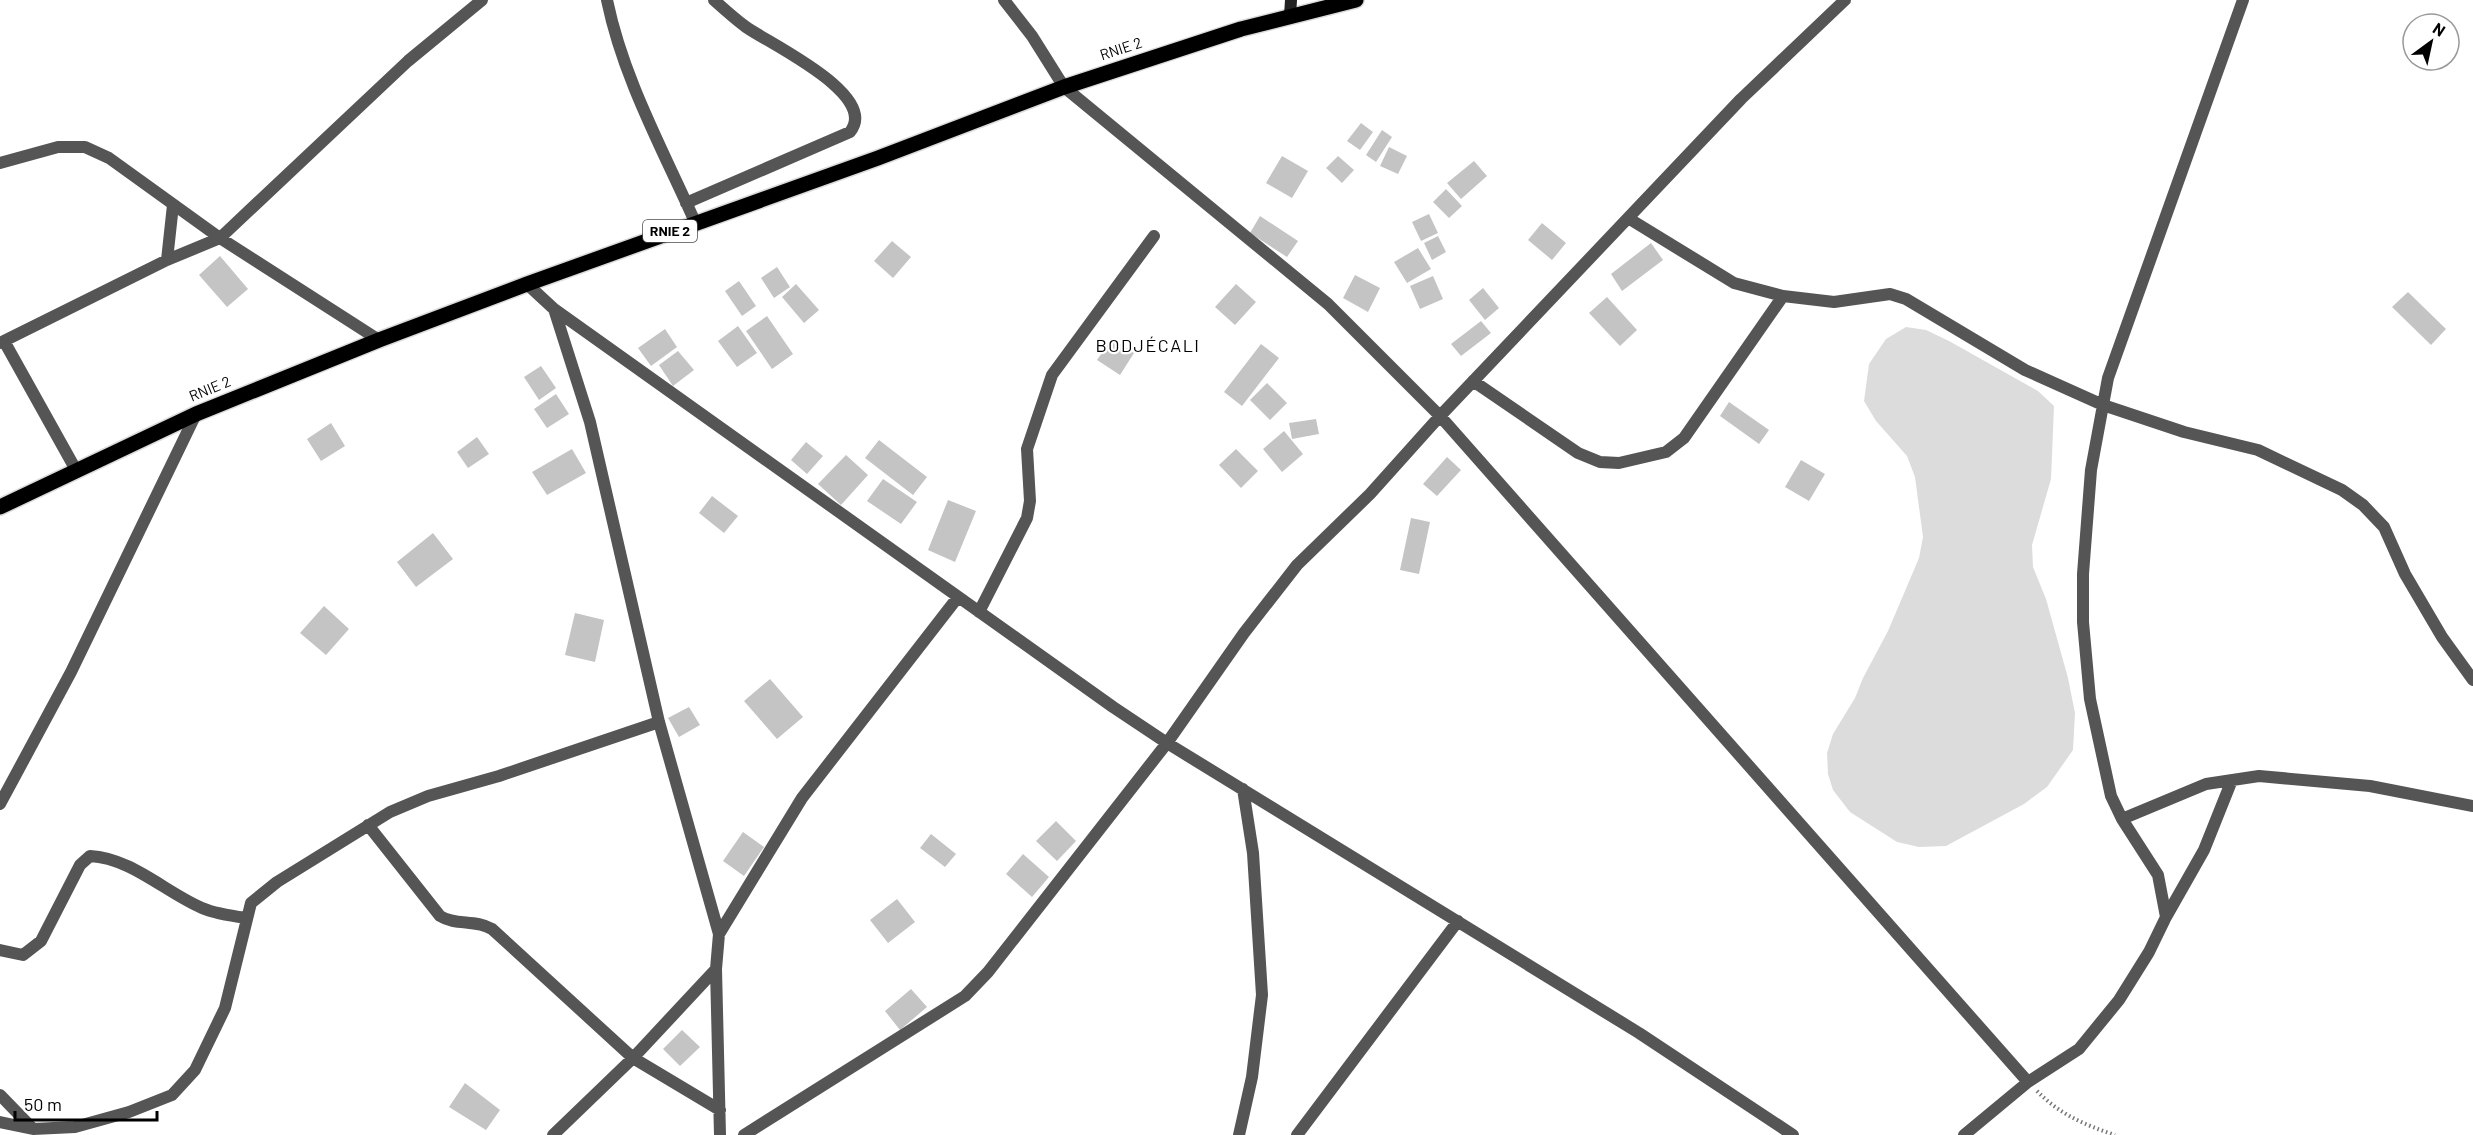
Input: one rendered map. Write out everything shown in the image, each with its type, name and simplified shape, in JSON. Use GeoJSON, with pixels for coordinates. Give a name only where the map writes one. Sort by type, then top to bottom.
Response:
{"type":"FeatureCollection","features":[{"type":"Feature","properties":{"kind":"main road","name":"RNIE 2"},"geometry":{"type":"LineString","coordinates":[[0,507],[196,414],[379,340],[527,284],[878,158],[1064,87],[1241,29],[1356,0]]}},
{"type":"Feature","properties":{"kind":"street"},"geometry":{"type":"LineString","coordinates":[[76,470],[2,342],[166,260],[220,238],[408,61],[482,0]]}},
{"type":"Feature","properties":{"kind":"street"},"geometry":{"type":"LineString","coordinates":[[607,0],[613,30],[629,78],[695,222]]}},
{"type":"Feature","properties":{"kind":"street"},"geometry":{"type":"LineString","coordinates":[[686,202],[850,132],[856,125],[857,118],[851,103],[834,84],[782,47],[746,27],[714,0]]}},
{"type":"Feature","properties":{"kind":"street"},"geometry":{"type":"LineString","coordinates":[[1004,0],[1032,36],[1064,87],[1328,304],[1440,416],[2028,1082]]}},
{"type":"Feature","properties":{"kind":"street"},"geometry":{"type":"LineString","coordinates":[[1290,16],[1291,0]]}},
{"type":"Feature","properties":{"kind":"street"},"geometry":{"type":"LineString","coordinates":[[744,1135],[965,996],[988,972],[1167,743],[1244,633],[1297,565],[1370,494],[1440,416],[1741,99],[1845,0]]}},
{"type":"Feature","properties":{"kind":"street"},"geometry":{"type":"LineString","coordinates":[[2166,917],[2157,875],[2122,819],[2111,796],[2090,699],[2083,622],[2083,574],[2091,470],[2108,378],[2243,0]]}},
{"type":"Feature","properties":{"kind":"street"},"geometry":{"type":"LineString","coordinates":[[0,163],[58,147],[85,147],[110,158],[220,238],[379,340]]}},
{"type":"Feature","properties":{"kind":"street"},"geometry":{"type":"LineString","coordinates":[[166,260],[173,205]]}},
{"type":"Feature","properties":{"kind":"street"},"geometry":{"type":"LineString","coordinates":[[1628,218],[1734,283],[1783,296],[1834,302],[1890,294],[1906,298],[2025,370],[2103,405],[2184,432],[2258,450],[2342,490],[2363,505],[2384,527],[2405,573],[2442,638],[2473,680]]}},
{"type":"Feature","properties":{"kind":"street"},"geometry":{"type":"LineString","coordinates":[[979,612],[1027,518],[1030,485],[1027,449],[1052,375],[1154,236]]}},
{"type":"Feature","properties":{"kind":"street"},"geometry":{"type":"LineString","coordinates":[[527,284],[554,309],[1167,743],[1639,1033],[1793,1135]]}},
{"type":"Feature","properties":{"kind":"street"},"geometry":{"type":"LineString","coordinates":[[1473,381],[1578,453],[1600,462],[1619,463],[1666,452],[1684,438],[1783,296]]}},
{"type":"Feature","properties":{"kind":"street"},"geometry":{"type":"LineString","coordinates":[[554,309],[590,422],[659,722],[720,934],[716,969],[720,1135]]}},
{"type":"Feature","properties":{"kind":"street"},"geometry":{"type":"LineString","coordinates":[[0,804],[71,672],[196,414]]}},
{"type":"Feature","properties":{"kind":"street"},"geometry":{"type":"LineString","coordinates":[[720,934],[802,798],[958,597]]}},
{"type":"Feature","properties":{"kind":"street"},"geometry":{"type":"LineString","coordinates":[[0,1122],[33,1129],[75,1127],[129,1112],[172,1095],[195,1070],[225,1008],[251,903],[277,882],[390,812],[428,796],[499,776],[659,722]]}},
{"type":"Feature","properties":{"kind":"street"},"geometry":{"type":"LineString","coordinates":[[2122,819],[2206,784],[2259,776],[2370,786],[2473,806]]}},
{"type":"Feature","properties":{"kind":"street"},"geometry":{"type":"LineString","coordinates":[[1964,1135],[2028,1082],[2079,1049],[2119,1000],[2149,952],[2166,917],[2205,850],[2232,780]]}},
{"type":"Feature","properties":{"kind":"street"},"geometry":{"type":"LineString","coordinates":[[1239,1135],[1252,1077],[1262,995],[1253,853],[1243,789]]}},
{"type":"Feature","properties":{"kind":"street"},"geometry":{"type":"LineString","coordinates":[[368,825],[440,916],[448,921],[481,923],[492,929],[633,1058],[720,1110]]}},
{"type":"Feature","properties":{"kind":"street"},"geometry":{"type":"LineString","coordinates":[[0,950],[23,955],[41,941],[80,865],[90,856],[117,862],[201,908],[247,918]]}},
{"type":"Feature","properties":{"kind":"street"},"geometry":{"type":"LineString","coordinates":[[1297,1135],[1458,921]]}},
{"type":"Feature","properties":{"kind":"street"},"geometry":{"type":"LineString","coordinates":[[553,1135],[633,1058],[716,969]]}},
{"type":"Feature","properties":{"kind":"street"},"geometry":{"type":"LineString","coordinates":[[0,1095],[33,1129]]}},
{"type":"Feature","properties":{"kind":"path"},"geometry":{"type":"LineString","coordinates":[[2028,1082],[2049,1103],[2078,1122],[2115,1135]]}},
{"type":"Feature","properties":{"kind":"shaded area"},"geometry":{"type":"Polygon","coordinates":[[[1906,327],[1926,330],[1949,341],[2038,391],[2054,406],[2051,479],[2032,545],[2033,567],[2046,599],[2068,678],[2075,713],[2073,750],[2047,787],[2024,804],[1946,846],[1919,847],[1897,842],[1850,812],[1833,790],[1828,774],[1827,753],[1833,734],[1855,698],[1888,631],[1919,558],[1923,537],[1915,477],[1907,456],[1876,421],[1864,401],[1869,364],[1886,339],[1906,327]]]}},
{"type":"Feature","properties":{"kind":"building"},"geometry":{"type":"Polygon","coordinates":[[[1361,123],[1373,132],[1360,150],[1347,141],[1361,123]]]}},
{"type":"Feature","properties":{"kind":"building"},"geometry":{"type":"Polygon","coordinates":[[[1382,130],[1392,137],[1376,162],[1366,155],[1382,130]]]}},
{"type":"Feature","properties":{"kind":"building"},"geometry":{"type":"Polygon","coordinates":[[[1389,147],[1407,156],[1398,174],[1380,166],[1389,147]]]}},
{"type":"Feature","properties":{"kind":"building"},"geometry":{"type":"Polygon","coordinates":[[[1282,156],[1308,171],[1292,198],[1266,183],[1282,156]]]}},
{"type":"Feature","properties":{"kind":"building"},"geometry":{"type":"Polygon","coordinates":[[[1338,156],[1354,170],[1342,183],[1326,168],[1338,156]]]}},
{"type":"Feature","properties":{"kind":"building"},"geometry":{"type":"Polygon","coordinates":[[[1474,161],[1487,176],[1461,199],[1447,183],[1474,161]]]}},
{"type":"Feature","properties":{"kind":"building"},"geometry":{"type":"Polygon","coordinates":[[[1446,189],[1462,206],[1449,218],[1433,202],[1446,189]]]}},
{"type":"Feature","properties":{"kind":"building"},"geometry":{"type":"Polygon","coordinates":[[[1429,214],[1438,233],[1421,241],[1412,222],[1429,214]]]}},
{"type":"Feature","properties":{"kind":"building"},"geometry":{"type":"Polygon","coordinates":[[[1260,216],[1298,241],[1287,257],[1250,233],[1260,216]]]}},
{"type":"Feature","properties":{"kind":"building"},"geometry":{"type":"Polygon","coordinates":[[[1542,223],[1566,243],[1552,260],[1528,240],[1542,223]]]}},
{"type":"Feature","properties":{"kind":"building"},"geometry":{"type":"Polygon","coordinates":[[[1438,236],[1446,252],[1432,260],[1424,243],[1438,236]]]}},
{"type":"Feature","properties":{"kind":"building"},"geometry":{"type":"Polygon","coordinates":[[[892,241],[911,257],[893,278],[874,261],[892,241]]]}},
{"type":"Feature","properties":{"kind":"building"},"geometry":{"type":"Polygon","coordinates":[[[1651,243],[1663,260],[1622,291],[1611,274],[1651,243]]]}},
{"type":"Feature","properties":{"kind":"building"},"geometry":{"type":"Polygon","coordinates":[[[1418,248],[1431,269],[1407,283],[1394,262],[1418,248]]]}},
{"type":"Feature","properties":{"kind":"building"},"geometry":{"type":"Polygon","coordinates":[[[220,256],[248,289],[227,307],[199,275],[220,256]]]}},
{"type":"Feature","properties":{"kind":"building"},"geometry":{"type":"Polygon","coordinates":[[[777,267],[790,287],[774,298],[761,278],[777,267]]]}},
{"type":"Feature","properties":{"kind":"building"},"geometry":{"type":"Polygon","coordinates":[[[1355,275],[1380,288],[1368,312],[1343,298],[1355,275]]]}},
{"type":"Feature","properties":{"kind":"building"},"geometry":{"type":"Polygon","coordinates":[[[1433,276],[1443,299],[1420,309],[1410,286],[1433,276]]]}},
{"type":"Feature","properties":{"kind":"building"},"geometry":{"type":"Polygon","coordinates":[[[739,281],[756,306],[742,316],[725,291],[739,281]]]}},
{"type":"Feature","properties":{"kind":"building"},"geometry":{"type":"Polygon","coordinates":[[[796,284],[819,310],[804,323],[782,297],[796,284]]]}},
{"type":"Feature","properties":{"kind":"building"},"geometry":{"type":"Polygon","coordinates":[[[1236,284],[1256,302],[1235,325],[1215,307],[1236,284]]]}},
{"type":"Feature","properties":{"kind":"building"},"geometry":{"type":"Polygon","coordinates":[[[1483,288],[1499,308],[1485,320],[1469,300],[1483,288]]]}},
{"type":"Feature","properties":{"kind":"building"},"geometry":{"type":"Polygon","coordinates":[[[2408,292],[2446,329],[2431,345],[2392,307],[2408,292]]]}},
{"type":"Feature","properties":{"kind":"building"},"geometry":{"type":"Polygon","coordinates":[[[1607,297],[1637,330],[1620,346],[1589,313],[1607,297]]]}},
{"type":"Feature","properties":{"kind":"building"},"geometry":{"type":"Polygon","coordinates":[[[767,316],[793,354],[772,369],[746,331],[767,316]]]}},
{"type":"Feature","properties":{"kind":"building"},"geometry":{"type":"Polygon","coordinates":[[[1481,321],[1491,333],[1461,356],[1451,344],[1481,321]]]}},
{"type":"Feature","properties":{"kind":"building"},"geometry":{"type":"Polygon","coordinates":[[[738,326],[757,353],[737,367],[718,341],[738,326]]]}},
{"type":"Feature","properties":{"kind":"building"},"geometry":{"type":"Polygon","coordinates":[[[665,329],[677,347],[651,366],[638,348],[665,329]]]}},
{"type":"Feature","properties":{"kind":"building"},"geometry":{"type":"Polygon","coordinates":[[[1112,338],[1134,353],[1120,375],[1097,360],[1112,338]]]}},
{"type":"Feature","properties":{"kind":"building"},"geometry":{"type":"Polygon","coordinates":[[[1261,344],[1279,358],[1242,406],[1224,392],[1261,344]]]}},
{"type":"Feature","properties":{"kind":"building"},"geometry":{"type":"Polygon","coordinates":[[[678,351],[694,370],[673,386],[659,365],[678,351]]]}},
{"type":"Feature","properties":{"kind":"building"},"geometry":{"type":"Polygon","coordinates":[[[541,366],[556,388],[539,400],[524,377],[541,366]]]}},
{"type":"Feature","properties":{"kind":"building"},"geometry":{"type":"Polygon","coordinates":[[[1267,383],[1287,403],[1270,420],[1250,400],[1267,383]]]}},
{"type":"Feature","properties":{"kind":"building"},"geometry":{"type":"Polygon","coordinates":[[[556,394],[569,414],[547,428],[534,409],[556,394]]]}},
{"type":"Feature","properties":{"kind":"building"},"geometry":{"type":"Polygon","coordinates":[[[1729,402],[1769,430],[1759,444],[1720,416],[1729,402]]]}},
{"type":"Feature","properties":{"kind":"building"},"geometry":{"type":"Polygon","coordinates":[[[1316,419],[1319,434],[1292,439],[1289,423],[1316,419]]]}},
{"type":"Feature","properties":{"kind":"building"},"geometry":{"type":"Polygon","coordinates":[[[331,423],[345,446],[321,461],[307,439],[331,423]]]}},
{"type":"Feature","properties":{"kind":"building"},"geometry":{"type":"Polygon","coordinates":[[[1284,431],[1303,454],[1282,472],[1263,449],[1284,431]]]}},
{"type":"Feature","properties":{"kind":"building"},"geometry":{"type":"Polygon","coordinates":[[[477,437],[489,454],[468,468],[457,452],[477,437]]]}},
{"type":"Feature","properties":{"kind":"building"},"geometry":{"type":"Polygon","coordinates":[[[879,440],[927,477],[913,495],[865,458],[879,440]]]}},
{"type":"Feature","properties":{"kind":"building"},"geometry":{"type":"Polygon","coordinates":[[[806,442],[823,456],[807,474],[791,460],[806,442]]]}},
{"type":"Feature","properties":{"kind":"building"},"geometry":{"type":"Polygon","coordinates":[[[572,449],[586,473],[547,495],[532,472],[572,449]]]}},
{"type":"Feature","properties":{"kind":"building"},"geometry":{"type":"Polygon","coordinates":[[[1236,449],[1258,471],[1241,488],[1219,465],[1236,449]]]}},
{"type":"Feature","properties":{"kind":"building"},"geometry":{"type":"Polygon","coordinates":[[[846,455],[868,475],[841,505],[818,484],[846,455]]]}},
{"type":"Feature","properties":{"kind":"building"},"geometry":{"type":"Polygon","coordinates":[[[1447,457],[1461,470],[1437,496],[1423,484],[1447,457]]]}},
{"type":"Feature","properties":{"kind":"building"},"geometry":{"type":"Polygon","coordinates":[[[1801,460],[1825,474],[1809,501],[1785,487],[1801,460]]]}},
{"type":"Feature","properties":{"kind":"building"},"geometry":{"type":"Polygon","coordinates":[[[883,479],[917,502],[901,524],[867,501],[883,479]]]}},
{"type":"Feature","properties":{"kind":"building"},"geometry":{"type":"Polygon","coordinates":[[[712,496],[738,516],[724,533],[699,513],[712,496]]]}},
{"type":"Feature","properties":{"kind":"building"},"geometry":{"type":"Polygon","coordinates":[[[948,500],[976,511],[955,562],[928,550],[948,500]]]}},
{"type":"Feature","properties":{"kind":"building"},"geometry":{"type":"Polygon","coordinates":[[[1411,518],[1430,522],[1419,574],[1400,570],[1411,518]]]}},
{"type":"Feature","properties":{"kind":"building"},"geometry":{"type":"Polygon","coordinates":[[[433,533],[453,559],[416,587],[397,562],[433,533]]]}},
{"type":"Feature","properties":{"kind":"building"},"geometry":{"type":"Polygon","coordinates":[[[324,606],[349,629],[326,655],[300,633],[324,606]]]}},
{"type":"Feature","properties":{"kind":"building"},"geometry":{"type":"Polygon","coordinates":[[[575,613],[604,620],[595,662],[565,655],[575,613]]]}},
{"type":"Feature","properties":{"kind":"building"},"geometry":{"type":"Polygon","coordinates":[[[770,679],[803,717],[777,739],[744,701],[770,679]]]}},
{"type":"Feature","properties":{"kind":"building"},"geometry":{"type":"Polygon","coordinates":[[[689,707],[700,725],[679,737],[668,718],[689,707]]]}},
{"type":"Feature","properties":{"kind":"building"},"geometry":{"type":"Polygon","coordinates":[[[1056,821],[1076,841],[1057,861],[1036,841],[1056,821]]]}},
{"type":"Feature","properties":{"kind":"building"},"geometry":{"type":"Polygon","coordinates":[[[743,832],[764,847],[744,876],[723,861],[743,832]]]}},
{"type":"Feature","properties":{"kind":"building"},"geometry":{"type":"Polygon","coordinates":[[[931,834],[956,854],[945,867],[920,848],[931,834]]]}},
{"type":"Feature","properties":{"kind":"building"},"geometry":{"type":"Polygon","coordinates":[[[1023,854],[1049,877],[1032,897],[1006,874],[1023,854]]]}},
{"type":"Feature","properties":{"kind":"building"},"geometry":{"type":"Polygon","coordinates":[[[897,899],[915,922],[888,943],[870,920],[897,899]]]}},
{"type":"Feature","properties":{"kind":"building"},"geometry":{"type":"Polygon","coordinates":[[[911,989],[927,1007],[900,1030],[885,1011],[911,989]]]}},
{"type":"Feature","properties":{"kind":"building"},"geometry":{"type":"Polygon","coordinates":[[[682,1030],[700,1047],[680,1066],[663,1049],[682,1030]]]}},
{"type":"Feature","properties":{"kind":"building"},"geometry":{"type":"Polygon","coordinates":[[[465,1083],[500,1110],[486,1130],[449,1107],[465,1083]]]}},
{"type":"Feature","properties":{"kind":"district","name":"BODJÉCALI"},"geometry":{"type":"Point","coordinates":[1148,346]}}]}
